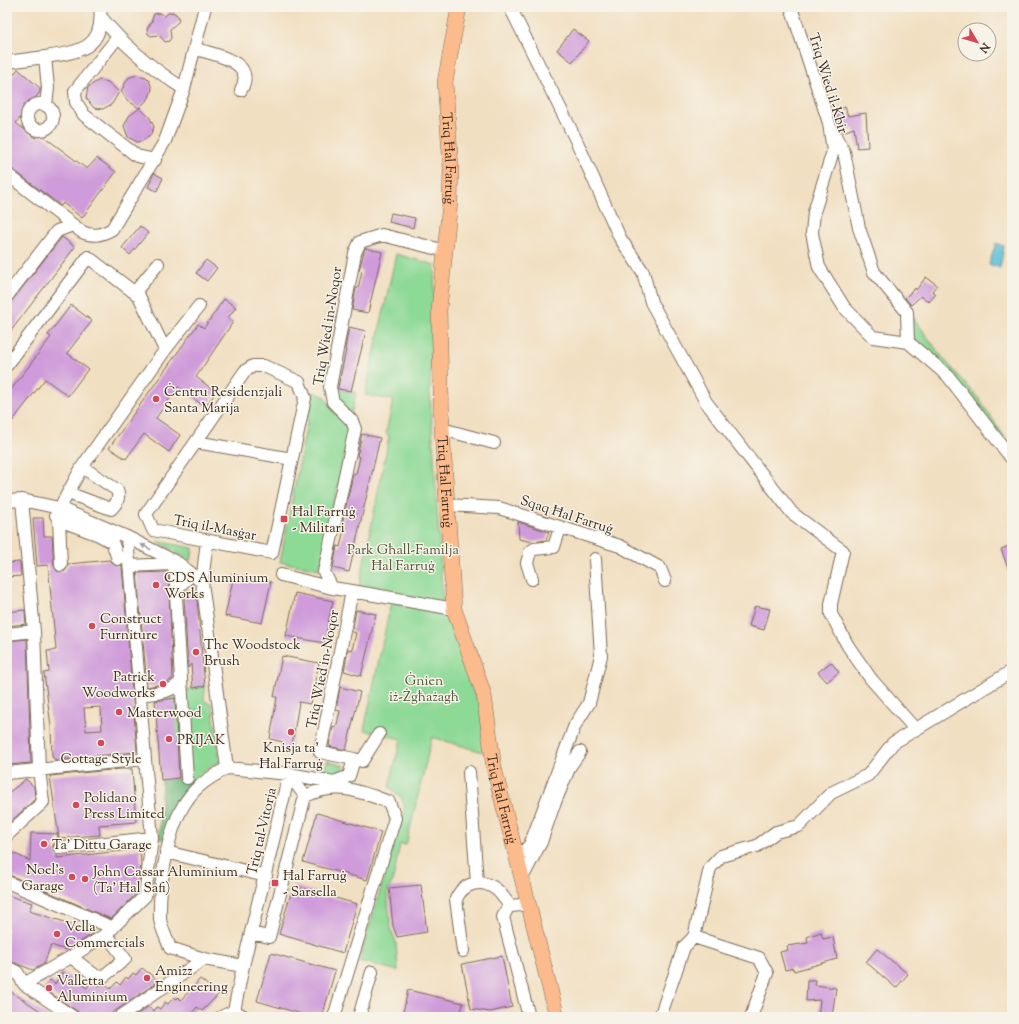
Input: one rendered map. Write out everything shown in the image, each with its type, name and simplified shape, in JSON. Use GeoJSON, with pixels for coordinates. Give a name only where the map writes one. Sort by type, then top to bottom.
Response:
{"type":"FeatureCollection","features":[{"type":"Feature","properties":{"kind":"main road","name":"Triq Ħal Farruġ"},"geometry":{"type":"LineString","coordinates":[[459,7],[445,82],[452,168],[446,251],[439,310],[442,429],[454,609],[484,695],[494,768],[557,1017]]}},
{"type":"Feature","properties":{"kind":"street"},"geometry":{"type":"LineString","coordinates":[[7,174],[73,226],[90,235],[101,235],[112,229],[155,160],[165,141],[184,90],[196,49],[205,7]]}},
{"type":"Feature","properties":{"kind":"street"},"geometry":{"type":"LineString","coordinates":[[510,7],[576,140],[620,238],[642,272],[651,302],[706,402],[792,513],[843,551],[831,604],[831,614],[848,646],[871,679],[915,729]]}},
{"type":"Feature","properties":{"kind":"street","name":"Triq Wied il-Kbir"},"geometry":{"type":"LineString","coordinates":[[791,7],[829,124],[833,151],[814,212],[812,233],[819,267],[844,307],[873,337],[908,342]]}},
{"type":"Feature","properties":{"kind":"street"},"geometry":{"type":"LineString","coordinates":[[101,12],[118,37],[156,70],[184,90]]}},
{"type":"Feature","properties":{"kind":"street"},"geometry":{"type":"LineString","coordinates":[[7,62],[77,52],[88,47],[100,31],[101,12]]}},
{"type":"Feature","properties":{"kind":"street"},"geometry":{"type":"LineString","coordinates":[[118,37],[76,91],[76,102],[84,115],[137,156],[155,160]]}},
{"type":"Feature","properties":{"kind":"street"},"geometry":{"type":"LineString","coordinates":[[196,49],[235,61],[244,73],[244,86],[241,90]]}},
{"type":"Feature","properties":{"kind":"street"},"geometry":{"type":"LineString","coordinates":[[45,57],[48,88],[46,105]]}},
{"type":"Feature","properties":{"kind":"street"},"geometry":{"type":"LineString","coordinates":[[829,124],[844,152],[859,228],[874,272],[907,312],[908,342],[948,376],[975,413],[1012,458]]}},
{"type":"Feature","properties":{"kind":"street"},"geometry":{"type":"LineString","coordinates":[[7,296],[58,231],[73,226]]}},
{"type":"Feature","properties":{"kind":"street","name":"Triq Wied in-Noqor"},"geometry":{"type":"LineString","coordinates":[[332,588],[324,572],[355,429],[352,421],[333,402],[330,387],[355,253],[360,242],[382,235],[446,251]]}},
{"type":"Feature","properties":{"kind":"street"},"geometry":{"type":"LineString","coordinates":[[7,365],[88,257],[139,296],[165,350]]}},
{"type":"Feature","properties":{"kind":"street"},"geometry":{"type":"LineString","coordinates":[[135,292],[158,264]]}},
{"type":"Feature","properties":{"kind":"street"},"geometry":{"type":"LineString","coordinates":[[63,565],[60,544],[59,514],[68,493],[82,467],[165,350],[199,306]]}},
{"type":"Feature","properties":{"kind":"street"},"geometry":{"type":"LineString","coordinates":[[253,366],[264,366],[299,382],[305,398],[292,459],[196,442],[245,370],[253,366]]}},
{"type":"Feature","properties":{"kind":"street"},"geometry":{"type":"LineString","coordinates":[[442,429],[494,443]]}},
{"type":"Feature","properties":{"kind":"street","name":"Triq il-Masġar"},"geometry":{"type":"LineString","coordinates":[[196,442],[146,514],[153,530],[272,553],[292,459]]}},
{"type":"Feature","properties":{"kind":"street"},"geometry":{"type":"LineString","coordinates":[[68,493],[111,509],[116,503],[119,496],[118,490],[82,467]]}},
{"type":"Feature","properties":{"kind":"street"},"geometry":{"type":"LineString","coordinates":[[7,835],[43,802],[39,770],[34,631],[36,607],[22,500]]}},
{"type":"Feature","properties":{"kind":"street"},"geometry":{"type":"LineString","coordinates":[[7,501],[22,500],[127,537],[178,563],[202,582]]}},
{"type":"Feature","properties":{"kind":"street","name":"Sqaq Ħal Farruġ"},"geometry":{"type":"LineString","coordinates":[[447,505],[499,508],[620,546],[648,560],[660,568],[665,581]]}},
{"type":"Feature","properties":{"kind":"street"},"geometry":{"type":"LineString","coordinates":[[59,514],[112,542],[118,559]]}},
{"type":"Feature","properties":{"kind":"street"},"geometry":{"type":"LineString","coordinates":[[532,579],[527,563],[530,552],[534,549],[554,547],[560,528]]}},
{"type":"Feature","properties":{"kind":"street"},"geometry":{"type":"LineString","coordinates":[[24,984],[71,957],[109,931],[145,896],[152,838],[127,537]]}},
{"type":"Feature","properties":{"kind":"street"},"geometry":{"type":"LineString","coordinates":[[207,541],[202,582],[227,768]]}},
{"type":"Feature","properties":{"kind":"street"},"geometry":{"type":"LineString","coordinates":[[517,858],[530,845],[575,725],[590,703],[601,656],[596,559]]}},
{"type":"Feature","properties":{"kind":"street"},"geometry":{"type":"LineString","coordinates":[[130,566],[171,564],[176,570],[176,596],[187,778]]}},
{"type":"Feature","properties":{"kind":"street"},"geometry":{"type":"LineString","coordinates":[[176,596],[180,586],[192,574]]}},
{"type":"Feature","properties":{"kind":"street"},"geometry":{"type":"LineString","coordinates":[[281,575],[332,588],[454,609]]}},
{"type":"Feature","properties":{"kind":"street","name":"Triq Wied in-Noqor"},"geometry":{"type":"LineString","coordinates":[[352,591],[320,752],[354,759]]}},
{"type":"Feature","properties":{"kind":"street"},"geometry":{"type":"LineString","coordinates":[[7,634],[34,631]]}},
{"type":"Feature","properties":{"kind":"street"},"geometry":{"type":"LineString","coordinates":[[660,1017],[684,948],[694,937],[710,868],[721,856],[757,846],[776,832],[799,826],[831,793],[868,775],[893,743],[1012,671]]}},
{"type":"Feature","properties":{"kind":"street"},"geometry":{"type":"LineString","coordinates":[[140,695],[178,687],[181,681]]}},
{"type":"Feature","properties":{"kind":"street"},"geometry":{"type":"LineString","coordinates":[[243,966],[204,958],[170,948],[160,920],[166,852],[186,801],[204,780],[227,768],[289,774],[334,782],[349,776],[354,759],[362,761],[379,734]]}},
{"type":"Feature","properties":{"kind":"street"},"geometry":{"type":"LineString","coordinates":[[522,878],[542,842],[553,807],[570,766],[580,752]]}},
{"type":"Feature","properties":{"kind":"street"},"geometry":{"type":"LineString","coordinates":[[7,773],[145,759]]}},
{"type":"Feature","properties":{"kind":"street"},"geometry":{"type":"LineString","coordinates":[[7,782],[20,772]]}},
{"type":"Feature","properties":{"kind":"street"},"geometry":{"type":"LineString","coordinates":[[469,772],[477,883]]}},
{"type":"Feature","properties":{"kind":"street"},"geometry":{"type":"LineString","coordinates":[[289,774],[305,796]]}},
{"type":"Feature","properties":{"kind":"street","name":"Triq tal-Vitorja"},"geometry":{"type":"LineString","coordinates":[[239,1014],[243,966],[266,876],[289,774]]}},
{"type":"Feature","properties":{"kind":"street"},"geometry":{"type":"LineString","coordinates":[[305,796],[318,790],[352,788],[389,802],[395,818],[334,1017]]}},
{"type":"Feature","properties":{"kind":"street"},"geometry":{"type":"LineString","coordinates":[[251,933],[269,937],[305,796]]}},
{"type":"Feature","properties":{"kind":"street"},"geometry":{"type":"LineString","coordinates":[[60,848],[152,838]]}},
{"type":"Feature","properties":{"kind":"street"},"geometry":{"type":"LineString","coordinates":[[166,852],[266,876]]}},
{"type":"Feature","properties":{"kind":"street"},"geometry":{"type":"LineString","coordinates":[[7,882],[109,931],[125,959],[100,979],[71,957]]}},
{"type":"Feature","properties":{"kind":"street"},"geometry":{"type":"LineString","coordinates":[[463,951],[456,899],[460,892],[468,884],[477,883],[496,890],[509,905],[528,904]]}},
{"type":"Feature","properties":{"kind":"street"},"geometry":{"type":"LineString","coordinates":[[509,905],[503,917],[529,1017]]}},
{"type":"Feature","properties":{"kind":"street"},"geometry":{"type":"LineString","coordinates":[[694,937],[760,958],[767,973],[751,1017]]}},
{"type":"Feature","properties":{"kind":"street"},"geometry":{"type":"LineString","coordinates":[[120,1017],[204,958]]}},
{"type":"Feature","properties":{"kind":"street"},"geometry":{"type":"LineString","coordinates":[[7,966],[17,972],[24,984],[73,1017]]}},
{"type":"Feature","properties":{"kind":"street"},"geometry":{"type":"LineString","coordinates":[[359,1017],[372,972]]}},
{"type":"Feature","properties":{"kind":"street"},"geometry":{"type":"LineString","coordinates":[[221,1017],[239,1014]]}},
{"type":"Feature","properties":{"kind":"green space","name":"Park Għall-Familja Ħal Farruġ"},"geometry":{"type":"Polygon","coordinates":[[[396,254],[435,265],[430,393],[443,604],[359,587],[389,437],[386,433],[393,400],[365,395],[396,254]]]}},
{"type":"Feature","properties":{"kind":"green space"},"geometry":{"type":"Polygon","coordinates":[[[912,316],[942,357],[979,399],[1012,448],[1012,457],[978,408],[954,377],[926,349],[910,337],[912,316]]]}},
{"type":"Feature","properties":{"kind":"green space"},"geometry":{"type":"Polygon","coordinates":[[[333,388],[356,393],[351,415],[338,405],[333,388]]]}},
{"type":"Feature","properties":{"kind":"green space"},"geometry":{"type":"Polygon","coordinates":[[[313,392],[324,396],[335,412],[346,421],[350,429],[320,569],[280,562],[313,392]]]}},
{"type":"Feature","properties":{"kind":"green space"},"geometry":{"type":"Polygon","coordinates":[[[156,541],[193,548],[191,561],[156,541]]]}},
{"type":"Feature","properties":{"kind":"green space","name":"Ġnien iż-Żgħażagħ"},"geometry":{"type":"Polygon","coordinates":[[[391,602],[445,614],[466,656],[481,702],[486,753],[432,737],[406,845],[400,844],[393,880],[387,893],[391,929],[396,942],[398,971],[359,961],[405,808],[401,797],[389,787],[401,739],[364,730],[391,602]]]}},
{"type":"Feature","properties":{"kind":"green space"},"geometry":{"type":"Polygon","coordinates":[[[205,686],[204,701],[212,704],[220,762],[208,768],[195,779],[181,779],[178,749],[160,750],[159,696],[205,686]]]}},
{"type":"Feature","properties":{"kind":"green space"},"geometry":{"type":"Polygon","coordinates":[[[327,761],[345,766],[341,778],[322,779],[327,761]]]}},
{"type":"Feature","properties":{"kind":"green space"},"geometry":{"type":"Polygon","coordinates":[[[162,779],[195,779],[185,790],[164,839],[159,839],[162,779]]]}},
{"type":"Feature","properties":{"kind":"water"},"geometry":{"type":"Polygon","coordinates":[[[996,243],[1004,246],[1000,268],[989,264],[996,243]]]}},
{"type":"Feature","properties":{"kind":"building"},"geometry":{"type":"Polygon","coordinates":[[[173,12],[178,16],[179,21],[170,29],[171,38],[169,41],[165,42],[159,35],[151,36],[148,34],[147,29],[154,14],[160,13],[164,17],[168,13],[173,12]]]}},
{"type":"Feature","properties":{"kind":"building"},"geometry":{"type":"Polygon","coordinates":[[[573,29],[589,41],[572,62],[557,50],[573,29]]]}},
{"type":"Feature","properties":{"kind":"building"},"geometry":{"type":"Polygon","coordinates":[[[18,69],[40,88],[40,92],[16,123],[35,138],[39,133],[87,169],[97,158],[116,172],[82,218],[63,203],[61,206],[7,165],[7,83],[18,69]]]}},
{"type":"Feature","properties":{"kind":"building"},"geometry":{"type":"Polygon","coordinates":[[[136,75],[146,77],[149,80],[152,89],[149,98],[139,108],[127,100],[121,91],[128,78],[136,75]]]}},
{"type":"Feature","properties":{"kind":"building"},"geometry":{"type":"Polygon","coordinates":[[[99,80],[108,82],[119,92],[112,104],[103,109],[94,108],[86,98],[88,87],[99,80]]]}},
{"type":"Feature","properties":{"kind":"building"},"geometry":{"type":"Polygon","coordinates":[[[845,107],[848,116],[866,113],[868,147],[857,148],[854,128],[843,132],[835,112],[845,107]]]}},
{"type":"Feature","properties":{"kind":"building"},"geometry":{"type":"Polygon","coordinates":[[[140,108],[150,118],[154,127],[150,136],[137,142],[128,137],[124,126],[129,116],[140,108]]]}},
{"type":"Feature","properties":{"kind":"building"},"geometry":{"type":"Polygon","coordinates":[[[154,173],[163,178],[157,191],[148,187],[154,173]]]}},
{"type":"Feature","properties":{"kind":"building"},"geometry":{"type":"Polygon","coordinates":[[[391,213],[415,218],[413,228],[389,222],[391,213]]]}},
{"type":"Feature","properties":{"kind":"building"},"geometry":{"type":"Polygon","coordinates":[[[140,226],[148,233],[130,255],[122,248],[140,226]]]}},
{"type":"Feature","properties":{"kind":"building"},"geometry":{"type":"Polygon","coordinates":[[[62,237],[75,247],[7,336],[7,307],[62,237]]]}},
{"type":"Feature","properties":{"kind":"building"},"geometry":{"type":"Polygon","coordinates":[[[365,248],[382,252],[368,313],[352,310],[356,288],[358,288],[362,271],[359,270],[365,248]]]}},
{"type":"Feature","properties":{"kind":"building"},"geometry":{"type":"Polygon","coordinates":[[[206,260],[217,268],[207,281],[196,273],[206,260]]]}},
{"type":"Feature","properties":{"kind":"building"},"geometry":{"type":"Polygon","coordinates":[[[926,277],[937,285],[932,291],[936,294],[929,302],[921,296],[911,305],[905,298],[915,288],[916,290],[926,277]]]}},
{"type":"Feature","properties":{"kind":"building","name":"Ċentru Residenzjali Santa Marija"},"geometry":{"type":"Polygon","coordinates":[[[224,299],[236,307],[228,318],[233,322],[196,377],[216,392],[205,407],[178,387],[156,418],[180,435],[169,452],[144,434],[126,459],[109,448],[198,324],[204,328],[224,299]]]}},
{"type":"Feature","properties":{"kind":"building"},"geometry":{"type":"Polygon","coordinates":[[[71,305],[92,321],[67,353],[88,369],[68,396],[45,379],[7,428],[7,395],[51,337],[48,335],[71,305]]]}},
{"type":"Feature","properties":{"kind":"building"},"geometry":{"type":"Polygon","coordinates":[[[349,327],[366,331],[351,391],[338,389],[349,327]]]}},
{"type":"Feature","properties":{"kind":"building"},"geometry":{"type":"Polygon","coordinates":[[[362,434],[380,438],[349,572],[333,568],[337,546],[340,547],[344,529],[341,529],[353,474],[356,474],[360,457],[357,456],[362,434]]]}},
{"type":"Feature","properties":{"kind":"building"},"geometry":{"type":"Polygon","coordinates":[[[33,518],[43,518],[44,536],[52,536],[54,565],[57,571],[65,571],[68,564],[110,560],[116,566],[122,565],[137,751],[56,760],[52,757],[51,726],[44,673],[49,672],[47,651],[56,650],[48,565],[37,566],[33,518]],[[101,707],[84,708],[86,731],[102,730],[101,707]]]}},
{"type":"Feature","properties":{"kind":"building"},"geometry":{"type":"Polygon","coordinates":[[[518,522],[549,532],[546,540],[533,542],[519,539],[518,522]]]}},
{"type":"Feature","properties":{"kind":"building"},"geometry":{"type":"Polygon","coordinates":[[[1012,545],[1012,576],[1011,576],[1001,549],[1012,545]]]}},
{"type":"Feature","properties":{"kind":"building"},"geometry":{"type":"Polygon","coordinates":[[[20,562],[21,576],[7,577],[7,563],[20,562]]]}},
{"type":"Feature","properties":{"kind":"building"},"geometry":{"type":"Polygon","coordinates":[[[168,572],[173,678],[166,683],[147,687],[137,573],[168,572]]]}},
{"type":"Feature","properties":{"kind":"building"},"geometry":{"type":"Polygon","coordinates":[[[234,575],[271,582],[262,623],[225,616],[234,575]]]}},
{"type":"Feature","properties":{"kind":"building","name":"The Woodstock Brush"},"geometry":{"type":"Polygon","coordinates":[[[196,590],[205,686],[193,688],[191,664],[188,668],[184,597],[185,591],[196,590]]]}},
{"type":"Feature","properties":{"kind":"building"},"geometry":{"type":"Polygon","coordinates":[[[295,593],[333,601],[324,643],[286,636],[295,593]]]}},
{"type":"Feature","properties":{"kind":"building"},"geometry":{"type":"Polygon","coordinates":[[[755,606],[770,609],[764,630],[749,626],[755,606]]]}},
{"type":"Feature","properties":{"kind":"building"},"geometry":{"type":"Polygon","coordinates":[[[25,610],[26,624],[7,626],[7,612],[25,610]]]}},
{"type":"Feature","properties":{"kind":"building"},"geometry":{"type":"Polygon","coordinates":[[[356,610],[376,614],[361,676],[344,671],[348,649],[352,650],[356,633],[352,632],[356,610]]]}},
{"type":"Feature","properties":{"kind":"building"},"geometry":{"type":"Polygon","coordinates":[[[27,639],[31,763],[7,765],[7,641],[27,639]]]}},
{"type":"Feature","properties":{"kind":"building"},"geometry":{"type":"Polygon","coordinates":[[[282,656],[319,663],[310,704],[299,702],[291,751],[282,749],[283,742],[270,739],[277,697],[274,697],[282,656]]]}},
{"type":"Feature","properties":{"kind":"building"},"geometry":{"type":"Polygon","coordinates":[[[831,662],[839,672],[827,682],[818,672],[831,662]]]}},
{"type":"Feature","properties":{"kind":"building"},"geometry":{"type":"Polygon","coordinates":[[[340,687],[360,692],[346,750],[329,746],[333,727],[336,728],[340,711],[336,710],[340,687]]]}},
{"type":"Feature","properties":{"kind":"building"},"geometry":{"type":"Polygon","coordinates":[[[175,698],[179,778],[161,780],[155,701],[175,698]]]}},
{"type":"Feature","properties":{"kind":"building"},"geometry":{"type":"Polygon","coordinates":[[[132,769],[136,822],[99,825],[100,835],[59,838],[50,776],[132,769]]]}},
{"type":"Feature","properties":{"kind":"building"},"geometry":{"type":"Polygon","coordinates":[[[26,779],[34,787],[35,799],[7,825],[7,794],[26,779]]]}},
{"type":"Feature","properties":{"kind":"building"},"geometry":{"type":"Polygon","coordinates":[[[317,813],[381,832],[367,880],[303,862],[317,813]]]}},
{"type":"Feature","properties":{"kind":"building"},"geometry":{"type":"Polygon","coordinates":[[[31,833],[58,834],[57,841],[53,845],[57,858],[140,849],[141,864],[138,888],[135,895],[111,919],[7,874],[7,850],[30,861],[31,833]]]}},
{"type":"Feature","properties":{"kind":"building"},"geometry":{"type":"Polygon","coordinates":[[[421,885],[427,932],[397,937],[393,926],[389,888],[421,885]]]}},
{"type":"Feature","properties":{"kind":"building"},"geometry":{"type":"Polygon","coordinates":[[[293,886],[357,904],[343,953],[279,934],[293,886]]]}},
{"type":"Feature","properties":{"kind":"building"},"geometry":{"type":"Polygon","coordinates":[[[7,895],[32,903],[29,911],[94,931],[93,934],[66,950],[51,945],[44,964],[33,970],[7,960],[7,895]]]}},
{"type":"Feature","properties":{"kind":"building"},"geometry":{"type":"Polygon","coordinates":[[[821,932],[823,939],[833,937],[837,959],[794,971],[793,968],[785,970],[780,952],[788,950],[787,946],[808,943],[807,937],[821,932]]]}},
{"type":"Feature","properties":{"kind":"building"},"geometry":{"type":"Polygon","coordinates":[[[877,949],[908,974],[896,988],[866,962],[877,949]]]}},
{"type":"Feature","properties":{"kind":"building"},"geometry":{"type":"Polygon","coordinates":[[[271,953],[335,971],[322,1017],[312,1017],[257,1001],[271,953]]]}},
{"type":"Feature","properties":{"kind":"building"},"geometry":{"type":"Polygon","coordinates":[[[502,956],[512,1007],[490,1012],[471,1009],[462,964],[502,956]]]}},
{"type":"Feature","properties":{"kind":"building"},"geometry":{"type":"Polygon","coordinates":[[[142,968],[159,981],[106,1017],[83,1017],[77,1011],[44,989],[50,980],[55,984],[62,972],[87,988],[91,981],[99,986],[106,984],[110,989],[117,982],[120,985],[126,977],[128,979],[133,973],[136,975],[142,968]]]}},
{"type":"Feature","properties":{"kind":"building"},"geometry":{"type":"Polygon","coordinates":[[[200,979],[219,994],[202,1011],[197,1007],[189,1017],[133,1017],[148,1007],[154,1011],[157,1007],[160,1009],[165,1002],[168,1004],[174,997],[177,999],[178,997],[181,1000],[200,979]]]}},
{"type":"Feature","properties":{"kind":"building"},"geometry":{"type":"Polygon","coordinates":[[[807,980],[816,980],[815,985],[836,988],[832,1017],[818,1017],[820,1000],[806,1001],[807,980]]]}},
{"type":"Feature","properties":{"kind":"building"},"geometry":{"type":"Polygon","coordinates":[[[7,989],[27,1002],[49,1017],[7,1017],[7,989]]]}},
{"type":"Feature","properties":{"kind":"building"},"geometry":{"type":"Polygon","coordinates":[[[408,990],[463,1003],[460,1017],[402,1017],[408,990]]]}},
{"type":"Feature","properties":{"kind":"place","name":"Ċentru Residenzjali Santa Marija"},"geometry":{"type":"Point","coordinates":[156,399]}},
{"type":"Feature","properties":{"kind":"place","name":"Ħal Farruġ - Militari"},"geometry":{"type":"Point","coordinates":[284,519]}},
{"type":"Feature","properties":{"kind":"place","name":"CDS Aluminium Works"},"geometry":{"type":"Point","coordinates":[156,585]}},
{"type":"Feature","properties":{"kind":"place","name":"Construct Furniture"},"geometry":{"type":"Point","coordinates":[92,626]}},
{"type":"Feature","properties":{"kind":"place","name":"The Woodstock Brush"},"geometry":{"type":"Point","coordinates":[196,652]}},
{"type":"Feature","properties":{"kind":"place","name":"Patrick Woodworks"},"geometry":{"type":"Point","coordinates":[163,684]}},
{"type":"Feature","properties":{"kind":"place","name":"Masterwood"},"geometry":{"type":"Point","coordinates":[119,712]}},
{"type":"Feature","properties":{"kind":"place","name":"Knisja ta' Ħal Farruġ"},"geometry":{"type":"Point","coordinates":[291,732]}},
{"type":"Feature","properties":{"kind":"place","name":"PRIJAK"},"geometry":{"type":"Point","coordinates":[169,739]}},
{"type":"Feature","properties":{"kind":"place","name":"Cottage Style"},"geometry":{"type":"Point","coordinates":[101,743]}},
{"type":"Feature","properties":{"kind":"place","name":"Polidano Press Limited"},"geometry":{"type":"Point","coordinates":[76,805]}},
{"type":"Feature","properties":{"kind":"place","name":"Ta' Dittu Garage"},"geometry":{"type":"Point","coordinates":[44,844]}},
{"type":"Feature","properties":{"kind":"place","name":"Noel's Garage"},"geometry":{"type":"Point","coordinates":[72,877]}},
{"type":"Feature","properties":{"kind":"place","name":"John Cassar Aluminium (Ta' Ħal Safi)"},"geometry":{"type":"Point","coordinates":[85,879]}},
{"type":"Feature","properties":{"kind":"place","name":"Ħal Farruġ - Sarsella"},"geometry":{"type":"Point","coordinates":[275,883]}},
{"type":"Feature","properties":{"kind":"place","name":"Vella Commercials"},"geometry":{"type":"Point","coordinates":[57,934]}},
{"type":"Feature","properties":{"kind":"place","name":"Amizz Engineering"},"geometry":{"type":"Point","coordinates":[147,978]}},
{"type":"Feature","properties":{"kind":"place","name":"Valletta Aluminium"},"geometry":{"type":"Point","coordinates":[49,988]}}]}
